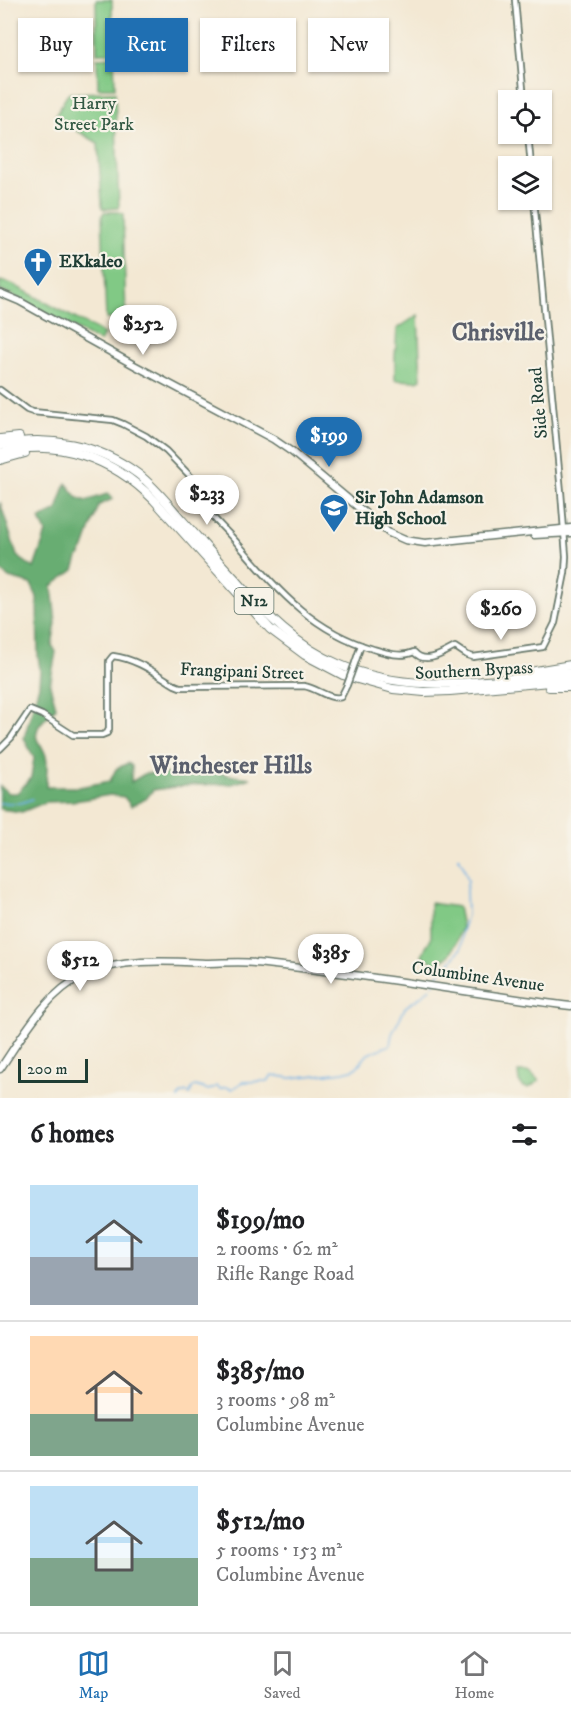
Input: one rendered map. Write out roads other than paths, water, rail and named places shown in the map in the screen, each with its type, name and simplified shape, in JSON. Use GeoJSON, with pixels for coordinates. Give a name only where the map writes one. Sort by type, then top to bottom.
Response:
{"type":"FeatureCollection","features":[{"type":"Feature","properties":{"kind":"highway"},"geometry":{"type":"LineString","coordinates":[[0,440],[46,437],[67,440],[85,447]]}},
{"type":"Feature","properties":{"kind":"highway","name":"Southern Bypass"},"geometry":{"type":"LineString","coordinates":[[0,445],[39,441],[67,443],[85,447],[120,462],[157,491],[269,617],[298,642],[321,656],[353,670],[393,681],[429,684],[571,673]]}},
{"type":"Feature","properties":{"kind":"highway","name":"Southern Bypass"},"geometry":{"type":"LineString","coordinates":[[0,453],[28,448],[65,450],[91,457],[121,471],[154,500],[261,620],[312,660],[357,680],[393,689],[424,692],[571,680]]}},
{"type":"Feature","properties":{"kind":"highway"},"geometry":{"type":"LineString","coordinates":[[0,460],[29,453],[65,450]]}},
{"type":"Feature","properties":{"kind":"highway"},"geometry":{"type":"LineString","coordinates":[[494,679],[571,665]]}},
{"type":"Feature","properties":{"kind":"highway"},"geometry":{"type":"LineString","coordinates":[[482,688],[571,687]]}},
{"type":"Feature","properties":{"kind":"main road"},"geometry":{"type":"LineString","coordinates":[[0,293],[14,298],[276,441],[397,537],[425,543],[567,531]]}},
{"type":"Feature","properties":{"kind":"main road","name":"Columbine Avenue"},"geometry":{"type":"LineString","coordinates":[[0,1069],[52,1003],[81,981],[115,970],[156,962],[255,963],[438,986],[571,1006]]}},
{"type":"Feature","properties":{"kind":"main road","name":"Columbine Avenue"},"geometry":{"type":"LineString","coordinates":[[0,1075],[10,1056]]}},
{"type":"Feature","properties":{"kind":"street"},"geometry":{"type":"LineString","coordinates":[[515,0],[523,90]]}},
{"type":"Feature","properties":{"kind":"street","name":"Side Road"},"geometry":{"type":"LineString","coordinates":[[362,645],[394,654],[413,654],[423,658],[441,655],[455,647],[473,657],[543,646],[554,627],[565,573],[567,531],[535,210]]}},
{"type":"Feature","properties":{"kind":"street"},"geometry":{"type":"LineString","coordinates":[[0,390],[30,412],[116,421],[152,440],[170,454],[195,480],[205,507],[286,597],[326,628],[362,645]]}},
{"type":"Feature","properties":{"kind":"street","name":"Frangipani Street"},"geometry":{"type":"LineString","coordinates":[[0,749],[11,738],[30,711],[42,715],[74,735],[106,734],[109,729],[109,661],[111,657],[116,656],[137,662],[180,687],[304,686],[334,698],[341,697],[362,645]]}},
{"type":"Feature","properties":{"kind":"waterway"},"geometry":{"type":"LineString","coordinates":[[0,803],[21,803],[32,799]]}},
{"type":"Feature","properties":{"kind":"waterway"},"geometry":{"type":"LineString","coordinates":[[433,984],[440,972],[447,967],[461,948],[462,931],[467,915],[468,880],[458,857]]}},
{"type":"Feature","properties":{"kind":"waterway"},"geometry":{"type":"LineString","coordinates":[[178,1098],[186,1092],[190,1094],[195,1086],[209,1090],[217,1086],[220,1089],[226,1087],[232,1089],[243,1082],[268,1081],[272,1075],[291,1078],[355,1069],[368,1054],[390,1045],[392,1034],[405,1008],[430,988]]}},
{"type":"Feature","properties":{"kind":"place","name":"EKkaleo"},"geometry":{"type":"Point","coordinates":[38,288]}},
{"type":"Feature","properties":{"kind":"place","name":"Sir John Adamson High School"},"geometry":{"type":"Point","coordinates":[334,534]}},
{"type":"Feature","properties":{"kind":"district","name":"Chrisville"},"geometry":{"type":"Point","coordinates":[498,333]}},
{"type":"Feature","properties":{"kind":"district","name":"Winchester Hills"},"geometry":{"type":"Point","coordinates":[231,766]}},
{"type":"Feature","properties":{"kind":"park label","name":"Harry Street Park"},"geometry":{"type":"Point","coordinates":[94,114]}}]}
